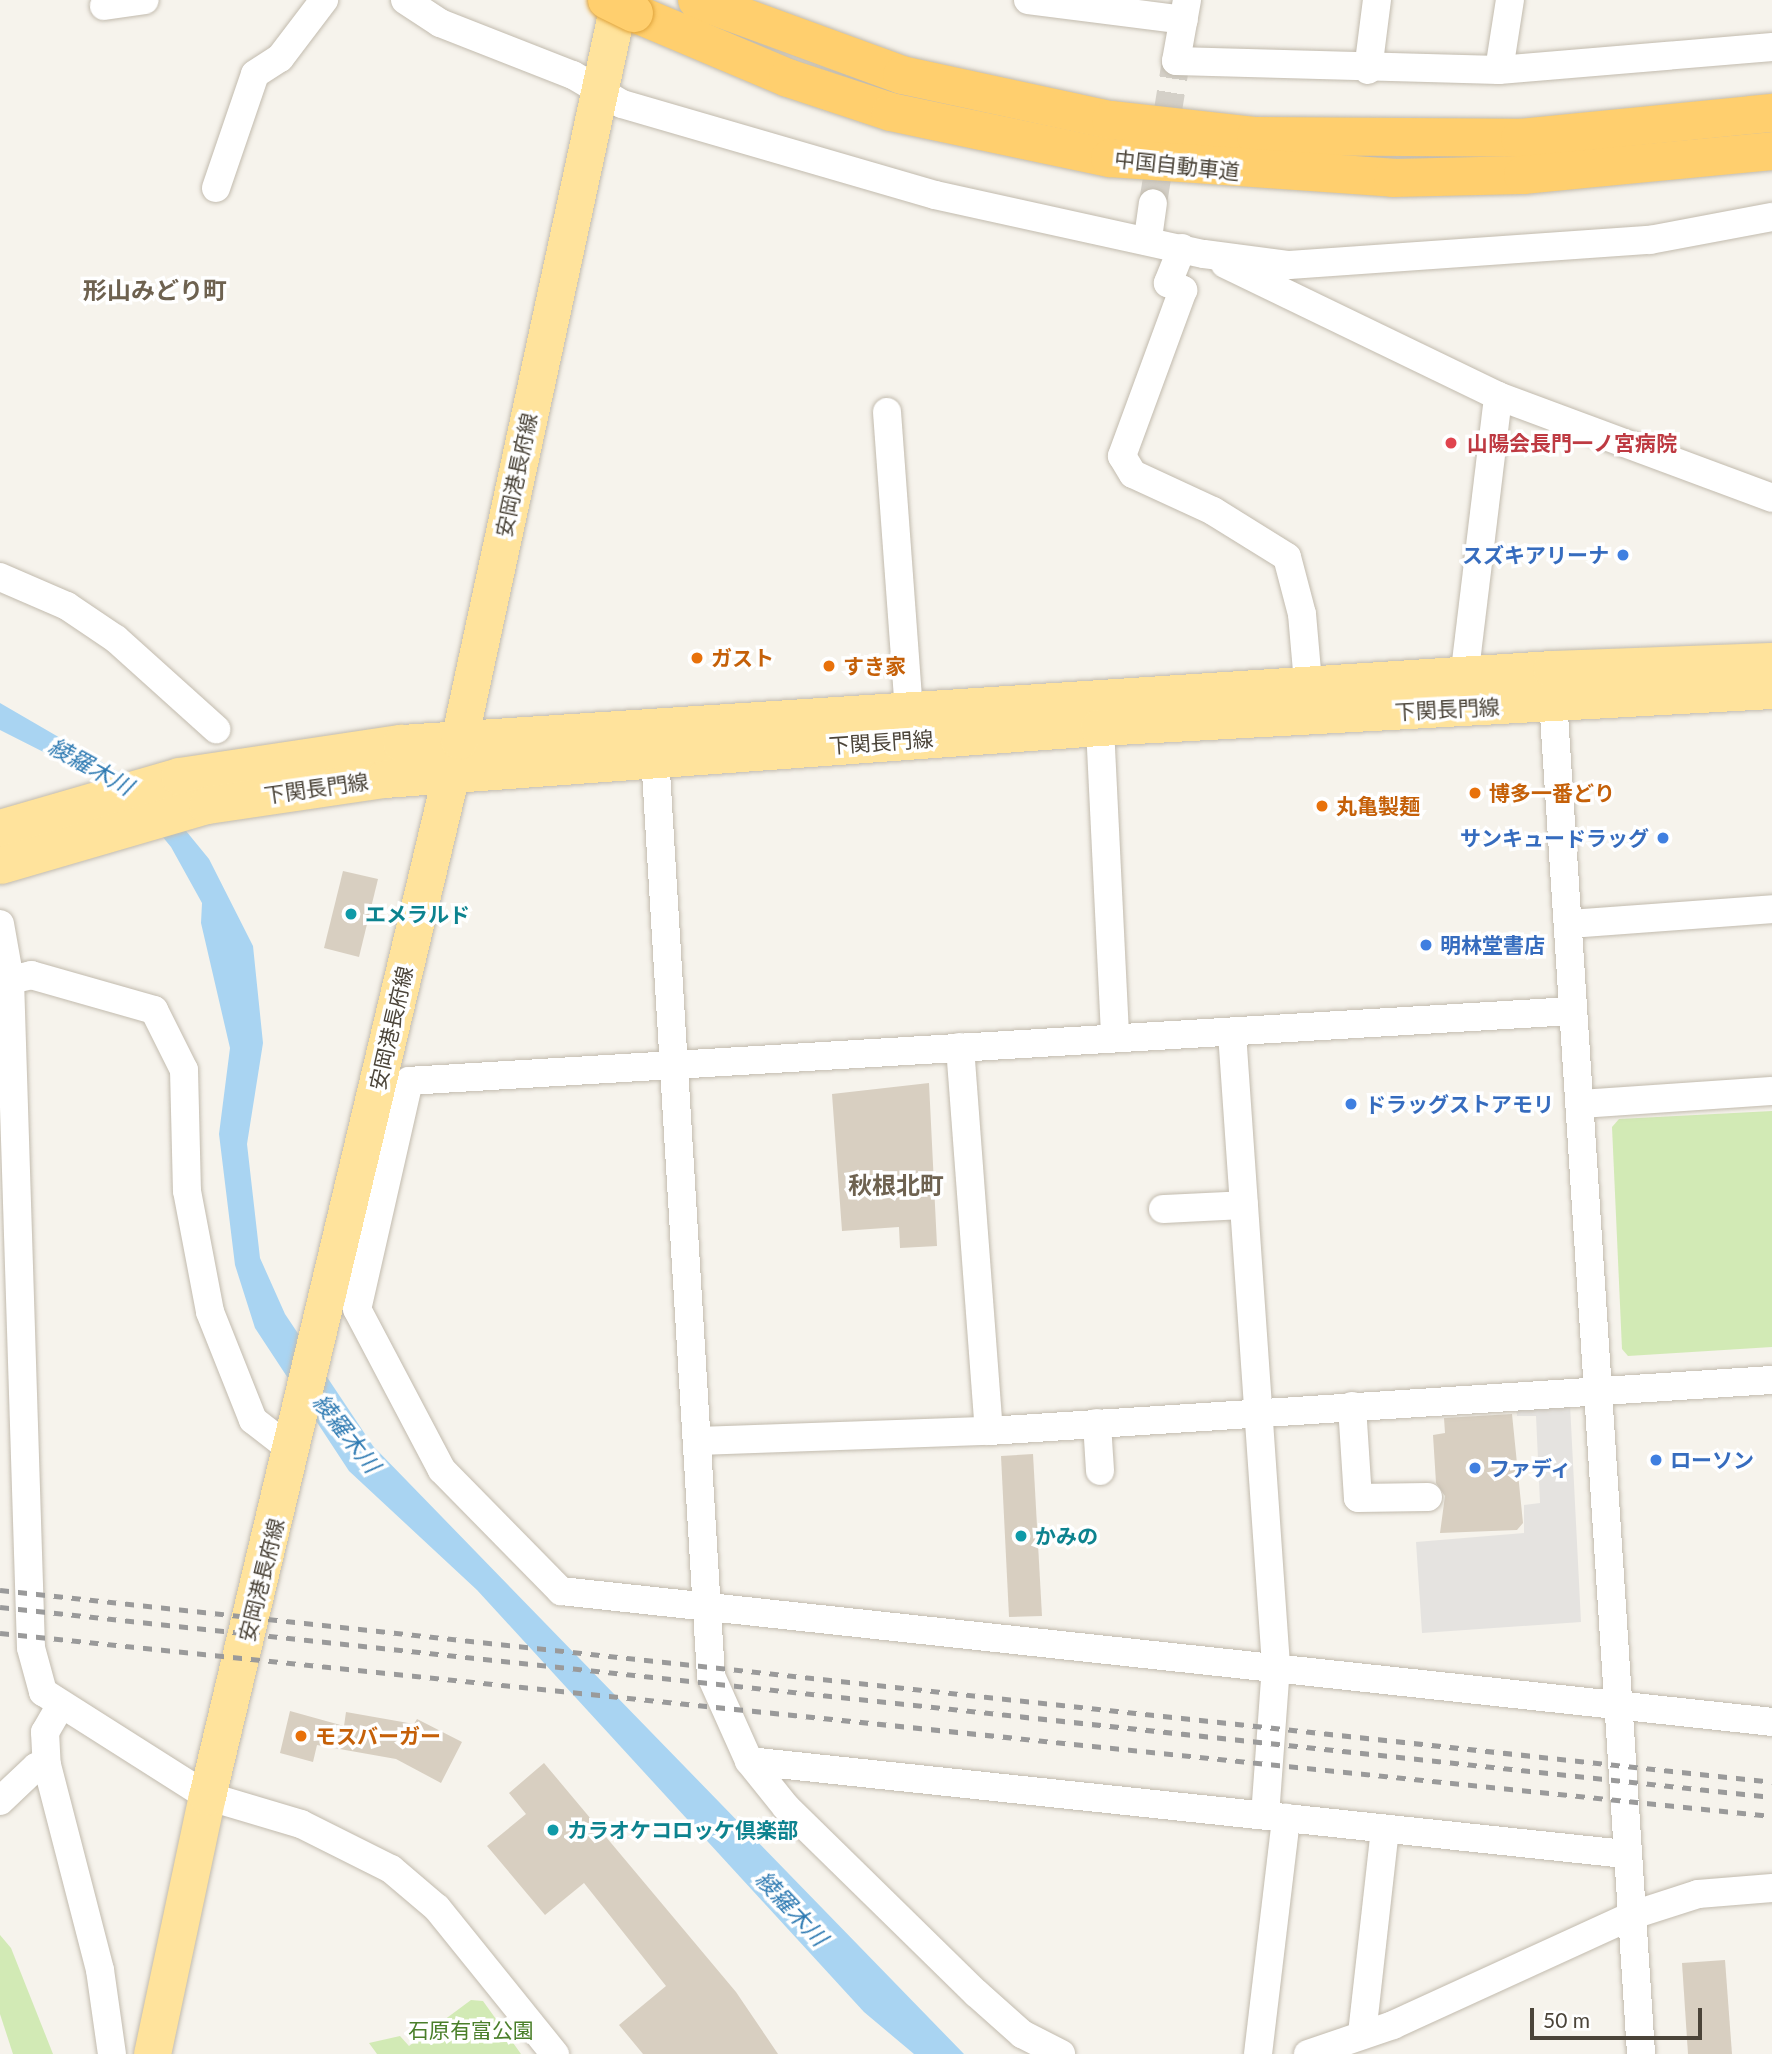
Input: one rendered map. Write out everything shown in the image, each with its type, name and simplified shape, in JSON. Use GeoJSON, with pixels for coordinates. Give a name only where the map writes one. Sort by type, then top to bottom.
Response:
{"type":"FeatureCollection","features":[{"type":"Feature","properties":{"kind":"highway","name":"中国自動車道"},"geometry":{"type":"LineString","coordinates":[[697,0],[902,75],[1111,120],[1256,136],[1520,138],[1772,113]]}},
{"type":"Feature","properties":{"kind":"highway","name":"中国自動車道"},"geometry":{"type":"LineString","coordinates":[[620,4],[891,112],[1110,158],[1393,178],[1523,175],[1772,150]]}},
{"type":"Feature","properties":{"kind":"main road","name":"安岡港長府線"},"geometry":{"type":"LineString","coordinates":[[152,2054],[207,1796],[295,1444],[455,757],[599,89],[620,4]]}},
{"type":"Feature","properties":{"kind":"main road","name":"下関長門線"},"geometry":{"type":"LineString","coordinates":[[0,828],[81,800],[179,776],[297,755],[455,757],[654,741],[1552,686],[1772,661]]}},
{"type":"Feature","properties":{"kind":"main road","name":"下関長門線"},"geometry":{"type":"LineString","coordinates":[[1552,686],[1772,690]]}},
{"type":"Feature","properties":{"kind":"main road","name":"下関長門線"},"geometry":{"type":"LineString","coordinates":[[654,741],[909,709],[1099,713]]}},
{"type":"Feature","properties":{"kind":"main road","name":"下関長門線"},"geometry":{"type":"LineString","coordinates":[[0,865],[103,831],[207,805],[455,757]]}},
{"type":"Feature","properties":{"kind":"street"},"geometry":{"type":"LineString","coordinates":[[104,6],[145,0]]}},
{"type":"Feature","properties":{"kind":"street"},"geometry":{"type":"LineString","coordinates":[[216,188],[255,74],[280,58],[324,0]]}},
{"type":"Feature","properties":{"kind":"street"},"geometry":{"type":"LineString","coordinates":[[405,0],[440,23],[599,89],[622,104],[856,174],[1148,238],[1193,251],[1289,265],[1650,240],[1772,217]]}},
{"type":"Feature","properties":{"kind":"street"},"geometry":{"type":"LineString","coordinates":[[1028,0],[1186,10],[1177,61],[1368,70],[1499,70],[1772,47]]}},
{"type":"Feature","properties":{"kind":"street"},"geometry":{"type":"LineString","coordinates":[[1368,70],[1377,0]]}},
{"type":"Feature","properties":{"kind":"street"},"geometry":{"type":"LineString","coordinates":[[1499,70],[1510,0]]}},
{"type":"Feature","properties":{"kind":"street"},"geometry":{"type":"LineString","coordinates":[[1148,238],[1153,203]]}},
{"type":"Feature","properties":{"kind":"street"},"geometry":{"type":"LineString","coordinates":[[1193,251],[1498,396],[1772,498]]}},
{"type":"Feature","properties":{"kind":"street"},"geometry":{"type":"LineString","coordinates":[[1193,251],[1168,283],[1183,290],[1122,456],[1133,474],[1213,511],[1287,558],[1310,701]]}},
{"type":"Feature","properties":{"kind":"street"},"geometry":{"type":"LineString","coordinates":[[1462,691],[1498,396]]}},
{"type":"Feature","properties":{"kind":"street"},"geometry":{"type":"LineString","coordinates":[[887,412],[909,709]]}},
{"type":"Feature","properties":{"kind":"street"},"geometry":{"type":"LineString","coordinates":[[0,577],[67,606],[116,639],[216,729]]}},
{"type":"Feature","properties":{"kind":"street"},"geometry":{"type":"LineString","coordinates":[[1552,686],[1570,924],[1572,1011],[1598,1390],[1625,1854],[1633,1915],[1641,2054]]}},
{"type":"Feature","properties":{"kind":"street"},"geometry":{"type":"LineString","coordinates":[[1099,713],[1115,1037]]}},
{"type":"Feature","properties":{"kind":"street"},"geometry":{"type":"LineString","coordinates":[[654,741],[711,1676],[749,1761],[786,1807],[976,1993],[1022,2034],[1060,2054]]}},
{"type":"Feature","properties":{"kind":"street"},"geometry":{"type":"LineString","coordinates":[[1570,924],[1772,909]]}},
{"type":"Feature","properties":{"kind":"street"},"geometry":{"type":"LineString","coordinates":[[0,924],[7,988],[12,1508],[34,1670],[59,1708],[207,1796],[312,1829],[391,1869],[437,1908],[555,2054]]}},
{"type":"Feature","properties":{"kind":"street"},"geometry":{"type":"LineString","coordinates":[[7,988],[32,975],[155,1010],[184,1070],[187,1191],[210,1312],[253,1420],[295,1444]]}},
{"type":"Feature","properties":{"kind":"street"},"geometry":{"type":"LineString","coordinates":[[1572,1011],[409,1081],[357,1309],[442,1470],[561,1591],[706,1609],[1276,1666],[1772,1722]]}},
{"type":"Feature","properties":{"kind":"street"},"geometry":{"type":"LineString","coordinates":[[1232,1032],[1276,1666],[1275,1817],[1258,2054]]}},
{"type":"Feature","properties":{"kind":"street"},"geometry":{"type":"LineString","coordinates":[[960,1047],[989,1431]]}},
{"type":"Feature","properties":{"kind":"street"},"geometry":{"type":"LineString","coordinates":[[1580,1104],[1772,1091]]}},
{"type":"Feature","properties":{"kind":"street"},"geometry":{"type":"LineString","coordinates":[[1163,1209],[1244,1205]]}},
{"type":"Feature","properties":{"kind":"street"},"geometry":{"type":"LineString","coordinates":[[698,1441],[989,1431],[1772,1380]]}},
{"type":"Feature","properties":{"kind":"street"},"geometry":{"type":"LineString","coordinates":[[1352,1406],[1358,1498],[1428,1497]]}},
{"type":"Feature","properties":{"kind":"street"},"geometry":{"type":"LineString","coordinates":[[1097,1423],[1100,1471]]}},
{"type":"Feature","properties":{"kind":"street"},"geometry":{"type":"LineString","coordinates":[[59,1708],[45,1732],[47,1765],[100,1970],[112,2054]]}},
{"type":"Feature","properties":{"kind":"street"},"geometry":{"type":"LineString","coordinates":[[749,1761],[1625,1854]]}},
{"type":"Feature","properties":{"kind":"street"},"geometry":{"type":"LineString","coordinates":[[0,1801],[36,1768],[47,1765]]}},
{"type":"Feature","properties":{"kind":"street"},"geometry":{"type":"LineString","coordinates":[[1347,2043],[1385,1829]]}},
{"type":"Feature","properties":{"kind":"street"},"geometry":{"type":"LineString","coordinates":[[1308,2054],[1347,2043],[1633,1915],[1698,1894],[1772,1888]]}},
{"type":"Feature","properties":{"kind":"green space"},"geometry":{"type":"Polygon","coordinates":[[[1772,1111],[1772,1347],[1628,1356],[1622,1349],[1612,1127],[1619,1119],[1772,1111]]]}},
{"type":"Feature","properties":{"kind":"green space"},"geometry":{"type":"Polygon","coordinates":[[[0,1935],[11,1948],[53,2054],[13,2054],[0,2014],[0,1935]]]}},
{"type":"Feature","properties":{"kind":"green space","name":"石原有富公園"},"geometry":{"type":"Polygon","coordinates":[[[471,2000],[483,2001],[521,2054],[377,2054],[369,2043],[400,2036],[409,2046],[471,2000]]]}},
{"type":"Feature","properties":{"kind":"shaded area"},"geometry":{"type":"Polygon","coordinates":[[[1570,1404],[1581,1622],[1422,1633],[1416,1542],[1524,1533],[1524,1505],[1540,1503],[1536,1416],[1517,1416],[1516,1408],[1570,1404]]]}},
{"type":"Feature","properties":{"kind":"water","name":"綾羅木川"},"geometry":{"type":"Polygon","coordinates":[[[0,703],[155,793],[209,859],[253,946],[263,1043],[247,1144],[260,1258],[285,1314],[373,1446],[964,2054],[914,2054],[864,2012],[477,1590],[349,1471],[255,1328],[235,1265],[219,1134],[230,1048],[201,923],[202,903],[171,847],[143,813],[85,773],[0,730],[0,703]]]}},
{"type":"Feature","properties":{"kind":"building","name":"エメラルド"},"geometry":{"type":"Polygon","coordinates":[[[343,871],[378,879],[359,957],[324,948],[343,871]]]}},
{"type":"Feature","properties":{"kind":"building"},"geometry":{"type":"Polygon","coordinates":[[[929,1083],[937,1246],[900,1248],[899,1227],[842,1231],[832,1094],[929,1083]]]}},
{"type":"Feature","properties":{"kind":"building","name":"ファディ"},"geometry":{"type":"Polygon","coordinates":[[[1512,1414],[1523,1523],[1517,1530],[1440,1533],[1445,1496],[1436,1483],[1433,1435],[1445,1433],[1444,1418],[1512,1414]]]}},
{"type":"Feature","properties":{"kind":"building","name":"かみの"},"geometry":{"type":"Polygon","coordinates":[[[1033,1454],[1042,1616],[1009,1617],[1001,1456],[1033,1454]]]}},
{"type":"Feature","properties":{"kind":"building"},"geometry":{"type":"Polygon","coordinates":[[[290,1711],[344,1726],[346,1712],[414,1724],[417,1719],[462,1742],[441,1783],[396,1759],[317,1745],[313,1762],[280,1753],[290,1711]]]}},
{"type":"Feature","properties":{"kind":"building"},"geometry":{"type":"Polygon","coordinates":[[[544,1763],[736,1992],[778,2054],[643,2054],[619,2025],[666,1986],[584,1883],[545,1915],[487,1846],[526,1814],[509,1793],[544,1763]]]}},
{"type":"Feature","properties":{"kind":"building"},"geometry":{"type":"Polygon","coordinates":[[[1725,1960],[1732,2054],[1688,2054],[1682,1963],[1725,1960]]]}},
{"type":"Feature","properties":{"kind":"tunnel"},"geometry":{"type":"LineString","coordinates":[[1153,203],[1176,61]]}},
{"type":"Feature","properties":{"kind":"railway"},"geometry":{"type":"LineString","coordinates":[[0,1590],[1772,1782]]}},
{"type":"Feature","properties":{"kind":"railway"},"geometry":{"type":"LineString","coordinates":[[0,1607],[1772,1797]]}},
{"type":"Feature","properties":{"kind":"railway"},"geometry":{"type":"LineString","coordinates":[[0,1633],[1772,1816]]}},
{"type":"Feature","properties":{"kind":"place","name":"山陽会長門一ノ宮病院"},"geometry":{"type":"Point","coordinates":[1451,443]}},
{"type":"Feature","properties":{"kind":"place","name":"スズキアリーナ"},"geometry":{"type":"Point","coordinates":[1623,555]}},
{"type":"Feature","properties":{"kind":"place","name":"ガスト"},"geometry":{"type":"Point","coordinates":[697,658]}},
{"type":"Feature","properties":{"kind":"place","name":"すき家"},"geometry":{"type":"Point","coordinates":[829,666]}},
{"type":"Feature","properties":{"kind":"place","name":"博多一番どり"},"geometry":{"type":"Point","coordinates":[1475,793]}},
{"type":"Feature","properties":{"kind":"place","name":"丸亀製麺"},"geometry":{"type":"Point","coordinates":[1322,806]}},
{"type":"Feature","properties":{"kind":"place","name":"サンキュードラッグ"},"geometry":{"type":"Point","coordinates":[1663,838]}},
{"type":"Feature","properties":{"kind":"place","name":"エメラルド"},"geometry":{"type":"Point","coordinates":[351,914]}},
{"type":"Feature","properties":{"kind":"place","name":"明林堂書店"},"geometry":{"type":"Point","coordinates":[1426,945]}},
{"type":"Feature","properties":{"kind":"place","name":"ドラッグストアモリ"},"geometry":{"type":"Point","coordinates":[1351,1104]}},
{"type":"Feature","properties":{"kind":"place","name":"ローソン"},"geometry":{"type":"Point","coordinates":[1656,1460]}},
{"type":"Feature","properties":{"kind":"place","name":"ファディ"},"geometry":{"type":"Point","coordinates":[1475,1468]}},
{"type":"Feature","properties":{"kind":"place","name":"かみの"},"geometry":{"type":"Point","coordinates":[1021,1536]}},
{"type":"Feature","properties":{"kind":"place","name":"モスバーガー"},"geometry":{"type":"Point","coordinates":[301,1736]}},
{"type":"Feature","properties":{"kind":"place","name":"カラオケコロッケ倶楽部"},"geometry":{"type":"Point","coordinates":[553,1830]}},
{"type":"Feature","properties":{"kind":"district","name":"形山みどり町"},"geometry":{"type":"Point","coordinates":[155,290]}},
{"type":"Feature","properties":{"kind":"district","name":"秋根北町"},"geometry":{"type":"Point","coordinates":[896,1185]}}]}
